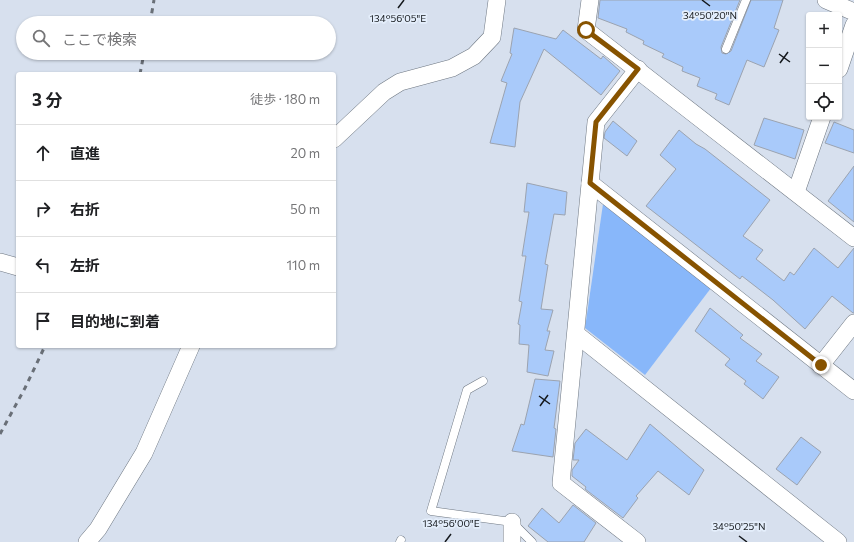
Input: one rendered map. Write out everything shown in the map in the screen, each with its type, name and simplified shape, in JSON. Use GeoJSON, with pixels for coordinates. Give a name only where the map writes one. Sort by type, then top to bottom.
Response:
{"type":"FeatureCollection","features":[{"type":"Feature","properties":{"kind":"street"},"geometry":{"type":"LineString","coordinates":[[336,137],[384,92],[400,82],[452,68],[474,56],[492,37],[497,0]]}},
{"type":"Feature","properties":{"kind":"street"},"geometry":{"type":"LineString","coordinates":[[590,0],[586,30],[854,238]]}},
{"type":"Feature","properties":{"kind":"street"},"geometry":{"type":"LineString","coordinates":[[826,0],[854,12]]}},
{"type":"Feature","properties":{"kind":"street"},"geometry":{"type":"LineString","coordinates":[[842,59],[854,25]]}},
{"type":"Feature","properties":{"kind":"street"},"geometry":{"type":"LineString","coordinates":[[637,542],[561,483],[596,122],[638,69]]}},
{"type":"Feature","properties":{"kind":"street"},"geometry":{"type":"LineString","coordinates":[[796,192],[821,120]]}},
{"type":"Feature","properties":{"kind":"street"},"geometry":{"type":"LineString","coordinates":[[590,183],[854,391]]}},
{"type":"Feature","properties":{"kind":"street"},"geometry":{"type":"LineString","coordinates":[[0,262],[16,266]]}},
{"type":"Feature","properties":{"kind":"street"},"geometry":{"type":"LineString","coordinates":[[821,365],[854,323]]}},
{"type":"Feature","properties":{"kind":"street"},"geometry":{"type":"LineString","coordinates":[[576,334],[838,542]]}},
{"type":"Feature","properties":{"kind":"street"},"geometry":{"type":"LineString","coordinates":[[88,542],[144,453],[190,348]]}},
{"type":"Feature","properties":{"kind":"street"},"geometry":{"type":"LineString","coordinates":[[512,522],[512,542]]}},
{"type":"Feature","properties":{"kind":"lane"},"geometry":{"type":"LineString","coordinates":[[726,49],[746,0]]}},
{"type":"Feature","properties":{"kind":"lane"},"geometry":{"type":"LineString","coordinates":[[483,381],[467,390],[431,511],[512,522],[532,542]]}},
{"type":"Feature","properties":{"kind":"shaded area"},"geometry":{"type":"Polygon","coordinates":[[[603,204],[711,288],[645,375],[585,328],[603,204]]]}},
{"type":"Feature","properties":{"kind":"building"},"geometry":{"type":"Polygon","coordinates":[[[600,0],[740,0],[721,47],[722,53],[726,54],[731,51],[751,0],[783,0],[774,28],[779,30],[764,67],[747,60],[729,105],[715,99],[717,94],[697,86],[700,78],[682,71],[683,67],[662,57],[664,54],[643,44],[644,41],[626,32],[627,29],[598,18],[600,0]]]}},
{"type":"Feature","properties":{"kind":"building"},"geometry":{"type":"Polygon","coordinates":[[[514,28],[556,39],[563,30],[601,59],[603,56],[620,71],[601,95],[544,49],[520,102],[515,147],[490,143],[507,83],[501,81],[512,54],[510,53],[514,28]]]}},
{"type":"Feature","properties":{"kind":"building"},"geometry":{"type":"Polygon","coordinates":[[[764,118],[804,130],[795,159],[754,145],[764,118]]]}},
{"type":"Feature","properties":{"kind":"building"},"geometry":{"type":"Polygon","coordinates":[[[613,121],[637,141],[627,156],[604,138],[605,132],[613,121]]]}},
{"type":"Feature","properties":{"kind":"building"},"geometry":{"type":"Polygon","coordinates":[[[834,122],[854,130],[854,153],[825,143],[834,122]]]}},
{"type":"Feature","properties":{"kind":"building"},"geometry":{"type":"Polygon","coordinates":[[[679,130],[770,200],[743,236],[763,250],[756,259],[784,281],[790,272],[794,275],[814,248],[838,268],[854,248],[854,313],[832,296],[805,329],[773,300],[742,276],[740,279],[646,206],[676,169],[660,155],[679,130]]]}},
{"type":"Feature","properties":{"kind":"building"},"geometry":{"type":"Polygon","coordinates":[[[854,166],[854,222],[828,201],[854,166]]]}},
{"type":"Feature","properties":{"kind":"building"},"geometry":{"type":"Polygon","coordinates":[[[527,183],[567,192],[565,215],[554,214],[545,264],[548,265],[541,309],[553,310],[547,331],[550,331],[545,350],[554,351],[548,376],[527,372],[529,345],[519,344],[520,325],[518,324],[522,302],[519,301],[526,256],[522,256],[529,212],[524,212],[527,183]]]}},
{"type":"Feature","properties":{"kind":"building"},"geometry":{"type":"Polygon","coordinates":[[[710,308],[743,335],[740,338],[762,354],[756,361],[779,377],[763,399],[744,384],[746,381],[725,365],[730,359],[695,331],[710,308]]]}},
{"type":"Feature","properties":{"kind":"building"},"geometry":{"type":"Polygon","coordinates":[[[535,379],[560,381],[554,428],[556,429],[553,457],[512,451],[521,424],[524,425],[535,379]]]}},
{"type":"Feature","properties":{"kind":"building"},"geometry":{"type":"Polygon","coordinates":[[[650,424],[704,470],[689,495],[658,471],[636,496],[638,498],[623,518],[585,489],[586,487],[572,476],[572,470],[579,460],[573,460],[575,443],[586,429],[627,460],[650,424]]]}},
{"type":"Feature","properties":{"kind":"building"},"geometry":{"type":"Polygon","coordinates":[[[801,437],[821,452],[797,485],[776,469],[801,437]]]}},
{"type":"Feature","properties":{"kind":"building"},"geometry":{"type":"Polygon","coordinates":[[[573,505],[596,523],[584,542],[548,542],[528,526],[542,508],[559,523],[573,505]]]}},
{"type":"Feature","properties":{"kind":"railway"},"geometry":{"type":"LineString","coordinates":[[151,16],[154,0]]}},
{"type":"Feature","properties":{"kind":"railway"},"geometry":{"type":"LineString","coordinates":[[140,72],[143,60]]}},
{"type":"Feature","properties":{"kind":"railway"},"geometry":{"type":"LineString","coordinates":[[0,434],[25,388],[44,348]]}},
{"type":"Feature","properties":{"kind":"route"},"geometry":{"type":"LineString","coordinates":[[586,30],[638,69],[596,122],[590,183],[821,365]]}}]}
